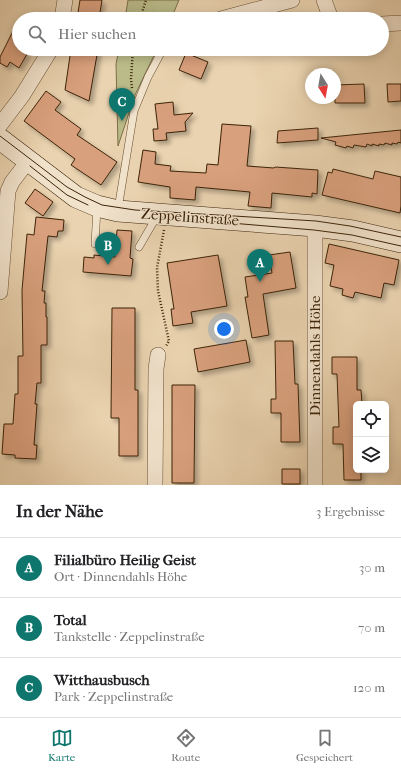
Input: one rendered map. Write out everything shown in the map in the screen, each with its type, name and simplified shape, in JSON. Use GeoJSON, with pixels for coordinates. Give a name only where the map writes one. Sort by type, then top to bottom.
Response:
{"type":"FeatureCollection","features":[{"type":"Feature","properties":{"kind":"main road","name":"Zeppelinstraße"},"geometry":{"type":"LineString","coordinates":[[0,139],[76,197],[97,206],[118,211],[315,226],[401,242]]}},
{"type":"Feature","properties":{"kind":"street"},"geometry":{"type":"LineString","coordinates":[[63,12],[65,0]]}},
{"type":"Feature","properties":{"kind":"street"},"geometry":{"type":"LineString","coordinates":[[247,12],[292,0]]}},
{"type":"Feature","properties":{"kind":"street"},"geometry":{"type":"LineString","coordinates":[[324,0],[328,12]]}},
{"type":"Feature","properties":{"kind":"street"},"geometry":{"type":"LineString","coordinates":[[389,24],[401,23]]}},
{"type":"Feature","properties":{"kind":"street"},"geometry":{"type":"LineString","coordinates":[[0,126],[22,96],[46,56]]}},
{"type":"Feature","properties":{"kind":"street"},"geometry":{"type":"LineString","coordinates":[[0,292],[8,191],[12,182],[28,161]]}},
{"type":"Feature","properties":{"kind":"street","name":"Dinnendahls Höhe"},"geometry":{"type":"LineString","coordinates":[[315,226],[315,485]]}},
{"type":"Feature","properties":{"kind":"street"},"geometry":{"type":"LineString","coordinates":[[154,485],[156,369],[158,355]]}},
{"type":"Feature","properties":{"kind":"lane"},"geometry":{"type":"LineString","coordinates":[[118,211],[134,111],[148,77],[159,56]]}},
{"type":"Feature","properties":{"kind":"lane"},"geometry":{"type":"LineString","coordinates":[[95,244],[97,206]]}},
{"type":"Feature","properties":{"kind":"lane"},"geometry":{"type":"LineString","coordinates":[[140,247],[162,215]]}},
{"type":"Feature","properties":{"kind":"path"},"geometry":{"type":"LineString","coordinates":[[142,12],[146,0]]}},
{"type":"Feature","properties":{"kind":"path"},"geometry":{"type":"LineString","coordinates":[[133,56],[131,79],[134,111]]}},
{"type":"Feature","properties":{"kind":"path"},"geometry":{"type":"LineString","coordinates":[[158,355],[169,342],[158,291],[158,268],[162,215]]}},
{"type":"Feature","properties":{"kind":"green space"},"geometry":{"type":"Polygon","coordinates":[[[128,0],[179,0],[174,12],[126,12],[128,0]]]}},
{"type":"Feature","properties":{"kind":"green space"},"geometry":{"type":"Polygon","coordinates":[[[118,56],[154,56],[135,95],[118,146],[116,64],[118,56]]]}},
{"type":"Feature","properties":{"kind":"building"},"geometry":{"type":"Polygon","coordinates":[[[80,0],[102,0],[100,12],[78,12],[80,0]]]}},
{"type":"Feature","properties":{"kind":"building"},"geometry":{"type":"Polygon","coordinates":[[[12,33],[12,56],[26,56],[19,68],[10,62],[7,67],[0,63],[0,57],[12,33]]]}},
{"type":"Feature","properties":{"kind":"building"},"geometry":{"type":"Polygon","coordinates":[[[70,56],[97,56],[89,101],[65,90],[70,56]]]}},
{"type":"Feature","properties":{"kind":"building"},"geometry":{"type":"Polygon","coordinates":[[[185,56],[193,56],[208,62],[201,79],[179,70],[185,56]]]}},
{"type":"Feature","properties":{"kind":"building"},"geometry":{"type":"Polygon","coordinates":[[[364,84],[365,103],[341,103],[341,85],[364,84]]]}},
{"type":"Feature","properties":{"kind":"building"},"geometry":{"type":"Polygon","coordinates":[[[387,84],[401,84],[401,101],[388,102],[387,84]]]}},
{"type":"Feature","properties":{"kind":"building"},"geometry":{"type":"Polygon","coordinates":[[[46,91],[61,102],[55,110],[81,129],[77,135],[117,162],[101,185],[71,165],[75,159],[24,121],[46,91]]]}},
{"type":"Feature","properties":{"kind":"building"},"geometry":{"type":"Polygon","coordinates":[[[173,102],[174,115],[193,113],[185,122],[186,131],[166,133],[167,140],[154,141],[153,129],[158,129],[155,104],[173,102]]]}},
{"type":"Feature","properties":{"kind":"building"},"geometry":{"type":"Polygon","coordinates":[[[222,124],[251,126],[247,166],[318,170],[317,194],[312,193],[312,197],[272,193],[271,208],[248,206],[250,192],[196,187],[195,200],[170,198],[170,187],[138,182],[143,150],[156,152],[155,164],[171,166],[170,171],[206,173],[207,164],[218,165],[222,124]]]}},
{"type":"Feature","properties":{"kind":"building"},"geometry":{"type":"Polygon","coordinates":[[[318,128],[318,140],[277,143],[278,131],[318,128]]]}},
{"type":"Feature","properties":{"kind":"building"},"geometry":{"type":"Polygon","coordinates":[[[401,130],[401,143],[392,143],[392,145],[385,143],[384,145],[379,144],[379,146],[372,144],[372,146],[367,144],[366,147],[354,145],[353,148],[347,146],[346,148],[335,145],[336,142],[321,138],[401,130]]]}},
{"type":"Feature","properties":{"kind":"building"},"geometry":{"type":"Polygon","coordinates":[[[333,169],[373,179],[375,171],[401,177],[400,213],[322,195],[328,172],[332,173],[333,169]]]}},
{"type":"Feature","properties":{"kind":"building"},"geometry":{"type":"Polygon","coordinates":[[[35,189],[53,202],[43,216],[25,203],[35,189]]]}},
{"type":"Feature","properties":{"kind":"building"},"geometry":{"type":"Polygon","coordinates":[[[36,217],[64,220],[63,231],[58,231],[57,237],[48,236],[42,291],[45,291],[44,303],[46,303],[47,317],[47,345],[41,345],[41,383],[37,383],[34,445],[37,445],[36,459],[15,458],[15,455],[2,454],[4,424],[13,424],[15,394],[18,394],[18,356],[23,356],[22,290],[27,234],[34,235],[36,217]]]}},
{"type":"Feature","properties":{"kind":"building"},"geometry":{"type":"Polygon","coordinates":[[[117,230],[132,231],[130,258],[133,259],[131,276],[83,272],[84,257],[94,258],[94,255],[115,257],[117,230]]]}},
{"type":"Feature","properties":{"kind":"building"},"geometry":{"type":"Polygon","coordinates":[[[329,244],[399,260],[394,285],[384,283],[381,298],[355,292],[353,298],[342,295],[343,289],[330,286],[334,265],[325,263],[329,244]]]}},
{"type":"Feature","properties":{"kind":"building"},"geometry":{"type":"Polygon","coordinates":[[[290,252],[296,288],[263,294],[269,335],[252,338],[245,297],[248,297],[245,277],[272,273],[269,255],[290,252]]]}},
{"type":"Feature","properties":{"kind":"building"},"geometry":{"type":"Polygon","coordinates":[[[218,255],[227,306],[191,312],[193,323],[173,326],[171,309],[174,309],[167,263],[218,255]]]}},
{"type":"Feature","properties":{"kind":"building"},"geometry":{"type":"Polygon","coordinates":[[[112,308],[135,308],[135,390],[138,390],[138,456],[119,456],[119,418],[111,418],[112,308]]]}},
{"type":"Feature","properties":{"kind":"building"},"geometry":{"type":"Polygon","coordinates":[[[246,340],[250,362],[198,372],[194,349],[246,340]]]}},
{"type":"Feature","properties":{"kind":"building"},"geometry":{"type":"Polygon","coordinates":[[[275,341],[293,341],[295,384],[298,384],[300,442],[281,442],[281,413],[271,413],[271,399],[276,399],[275,341]]]}},
{"type":"Feature","properties":{"kind":"building"},"geometry":{"type":"Polygon","coordinates":[[[332,357],[357,357],[357,390],[361,390],[362,401],[353,401],[353,473],[361,473],[361,480],[344,480],[343,444],[333,444],[333,427],[339,427],[337,374],[332,374],[332,357]]]}},
{"type":"Feature","properties":{"kind":"building"},"geometry":{"type":"Polygon","coordinates":[[[172,385],[195,385],[194,483],[172,483],[172,385]]]}},
{"type":"Feature","properties":{"kind":"building"},"geometry":{"type":"Polygon","coordinates":[[[282,469],[300,469],[300,484],[282,484],[282,469]]]}},
{"type":"Feature","properties":{"kind":"tram line"},"geometry":{"type":"LineString","coordinates":[[0,136],[67,187],[102,205],[135,210],[316,221],[350,226],[401,237]]}},
{"type":"Feature","properties":{"kind":"tram line"},"geometry":{"type":"LineString","coordinates":[[30,166],[67,195],[88,205]]}},
{"type":"Feature","properties":{"kind":"tram line"},"geometry":{"type":"LineString","coordinates":[[159,217],[314,230],[352,235],[401,246]]}},
{"type":"Feature","properties":{"kind":"place","name":"Witthausbusch"},"geometry":{"type":"Point","coordinates":[122,121]}},
{"type":"Feature","properties":{"kind":"place","name":"Total"},"geometry":{"type":"Point","coordinates":[108,265]}},
{"type":"Feature","properties":{"kind":"place","name":"Filialbüro Heilig Geist"},"geometry":{"type":"Point","coordinates":[260,282]}}]}
